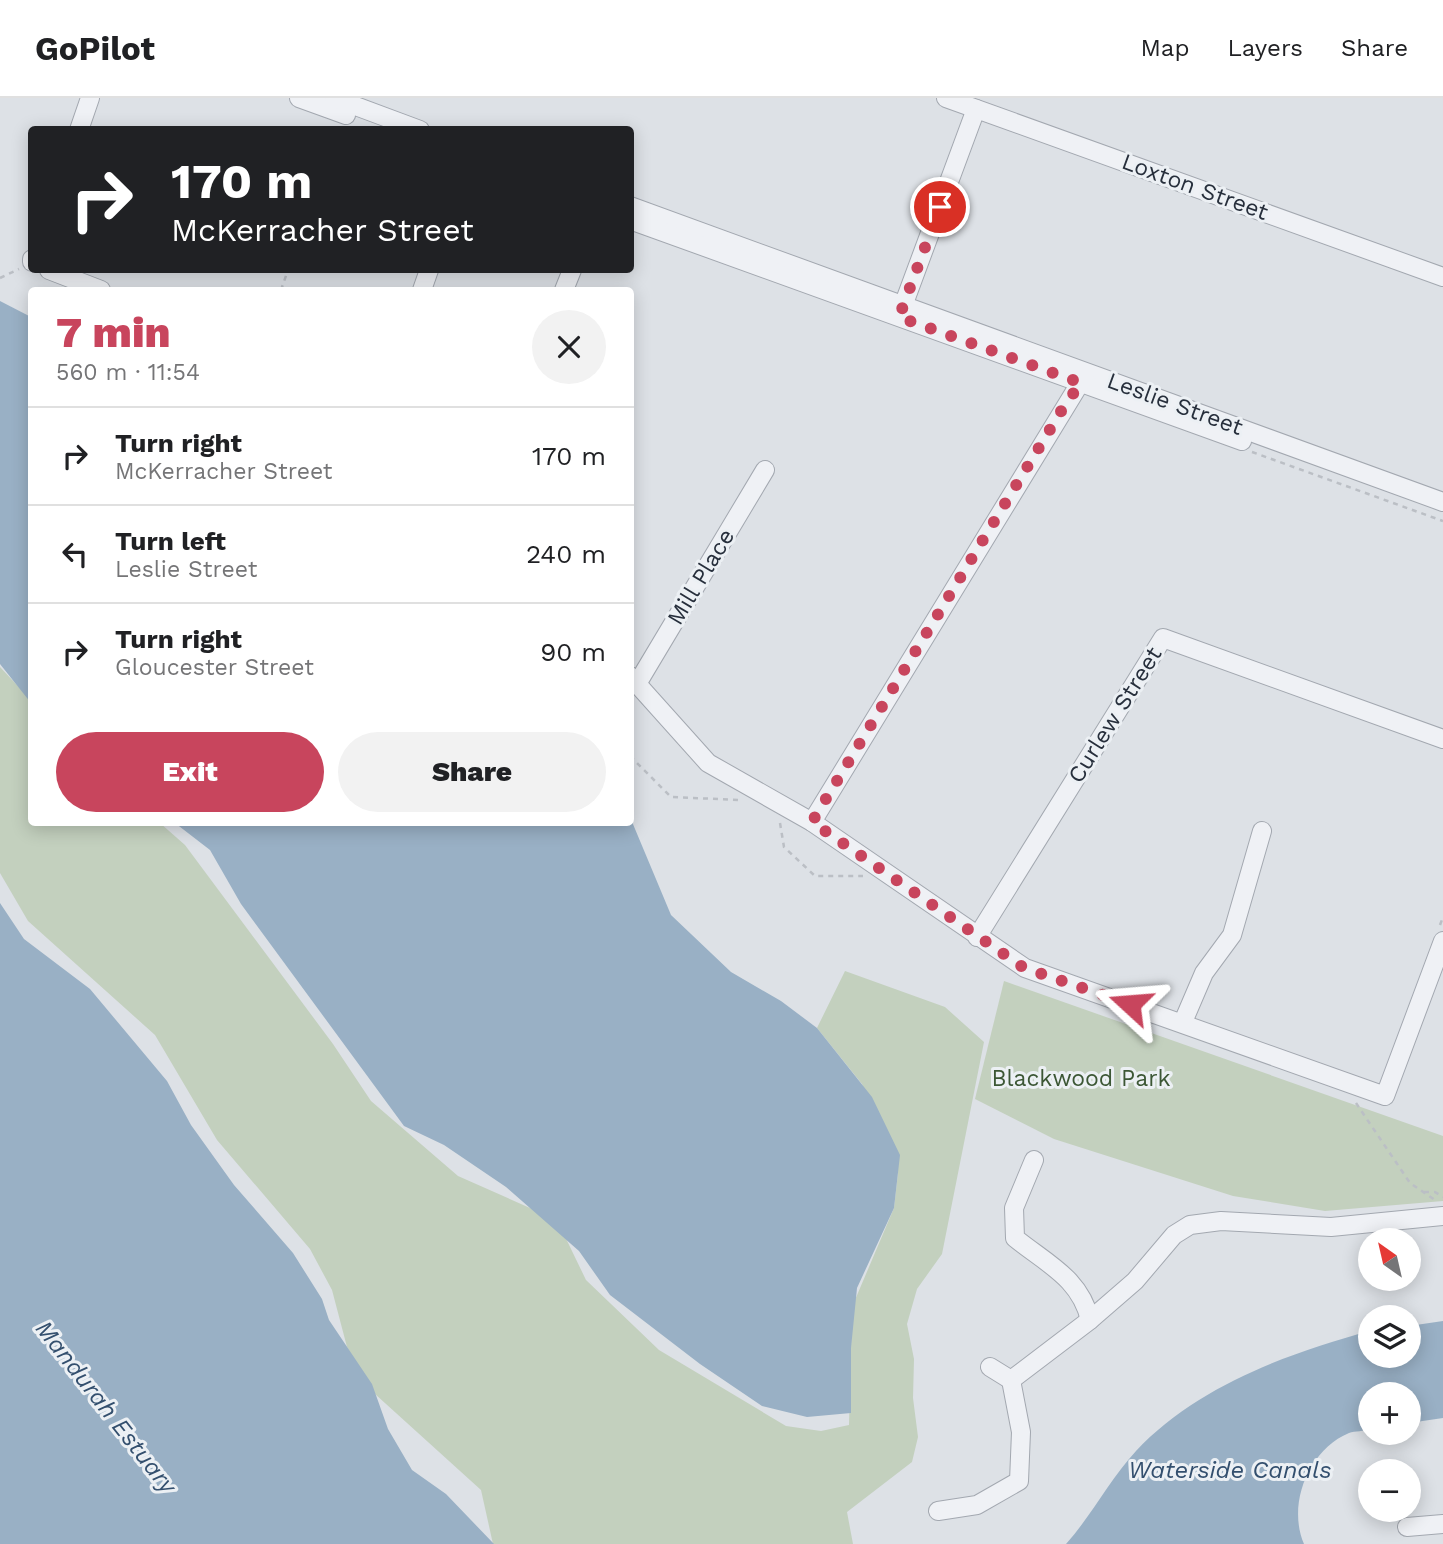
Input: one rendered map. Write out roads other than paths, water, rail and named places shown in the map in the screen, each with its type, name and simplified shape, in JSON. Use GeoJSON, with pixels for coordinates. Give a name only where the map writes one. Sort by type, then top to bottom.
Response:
{"type":"FeatureCollection","features":[{"type":"Feature","properties":{"kind":"street"},"geometry":{"type":"LineString","coordinates":[[80,126],[90,98]]}},
{"type":"Feature","properties":{"kind":"street"},"geometry":{"type":"LineString","coordinates":[[299,98],[339,102],[408,126]]}},
{"type":"Feature","properties":{"kind":"street","name":"Loxton Street"},"geometry":{"type":"LineString","coordinates":[[946,98],[1443,277]]}},
{"type":"Feature","properties":{"kind":"street"},"geometry":{"type":"LineString","coordinates":[[339,102],[378,126]]}},
{"type":"Feature","properties":{"kind":"street"},"geometry":{"type":"LineString","coordinates":[[901,311],[976,109]]}},
{"type":"Feature","properties":{"kind":"street","name":"Leslie Street"},"geometry":{"type":"LineString","coordinates":[[634,208],[901,311]]}},
{"type":"Feature","properties":{"kind":"street","name":"Leslie Street"},"geometry":{"type":"LineString","coordinates":[[634,221],[901,311],[1443,502]]}},
{"type":"Feature","properties":{"kind":"street"},"geometry":{"type":"LineString","coordinates":[[57,273],[93,287]]}},
{"type":"Feature","properties":{"kind":"street"},"geometry":{"type":"LineString","coordinates":[[812,822],[1084,377]]}},
{"type":"Feature","properties":{"kind":"street","name":"Leslie Street"},"geometry":{"type":"LineString","coordinates":[[1084,377],[1443,514]]}},
{"type":"Feature","properties":{"kind":"street","name":"Mill Place"},"geometry":{"type":"LineString","coordinates":[[634,680],[765,470]]}},
{"type":"Feature","properties":{"kind":"street","name":"Curlew Street"},"geometry":{"type":"LineString","coordinates":[[976,937],[1163,638],[1443,739]]}},
{"type":"Feature","properties":{"kind":"street"},"geometry":{"type":"LineString","coordinates":[[634,680],[708,763],[812,822],[1024,968],[1183,1022],[1385,1096],[1443,942]]}},
{"type":"Feature","properties":{"kind":"street"},"geometry":{"type":"LineString","coordinates":[[1183,1022],[1204,973],[1231,935],[1262,831]]}},
{"type":"Feature","properties":{"kind":"street"},"geometry":{"type":"LineString","coordinates":[[1034,1160],[1013,1208],[1015,1238],[1071,1280],[1085,1300],[1090,1320]]}},
{"type":"Feature","properties":{"kind":"street"},"geometry":{"type":"LineString","coordinates":[[1011,1380],[1090,1320],[1135,1281],[1174,1235],[1190,1225],[1221,1221],[1331,1227],[1443,1216]]}},
{"type":"Feature","properties":{"kind":"street"},"geometry":{"type":"LineString","coordinates":[[938,1511],[976,1505],[1019,1481],[1021,1432],[1011,1380],[990,1367]]}},
{"type":"Feature","properties":{"kind":"street"},"geometry":{"type":"LineString","coordinates":[[1407,1527],[1443,1524]]}},
{"type":"Feature","properties":{"kind":"water"},"geometry":{"type":"Polygon","coordinates":[[[0,301],[28,315],[28,699],[0,664],[0,301]]]}},
{"type":"Feature","properties":{"kind":"water"},"geometry":{"type":"Polygon","coordinates":[[[179,826],[634,826],[671,915],[731,972],[781,1001],[817,1028],[872,1097],[900,1155],[894,1208],[857,1288],[851,1348],[851,1413],[807,1417],[762,1406],[700,1364],[610,1295],[579,1251],[506,1187],[444,1145],[404,1126],[241,904],[210,850],[179,826]]]}},
{"type":"Feature","properties":{"kind":"water","name":"Mandurah Estuary"},"geometry":{"type":"Polygon","coordinates":[[[0,903],[24,939],[90,989],[167,1081],[191,1125],[234,1185],[293,1253],[322,1299],[329,1320],[372,1384],[388,1429],[412,1470],[446,1494],[494,1544],[0,1544],[0,903]]]}},
{"type":"Feature","properties":{"kind":"water","name":"Waterside Canals"},"geometry":{"type":"Polygon","coordinates":[[[1443,1321],[1443,1418],[1421,1421],[1421,1382],[1358,1382],[1358,1432],[1349,1433],[1322,1452],[1305,1480],[1298,1513],[1304,1544],[1066,1544],[1136,1451],[1186,1408],[1245,1375],[1307,1350],[1358,1334],[1358,1368],[1421,1368],[1421,1324],[1443,1321]]]}},
{"type":"Feature","properties":{"kind":"park label","name":"Blackwood Park"},"geometry":{"type":"Point","coordinates":[1081,1078]}}]}
